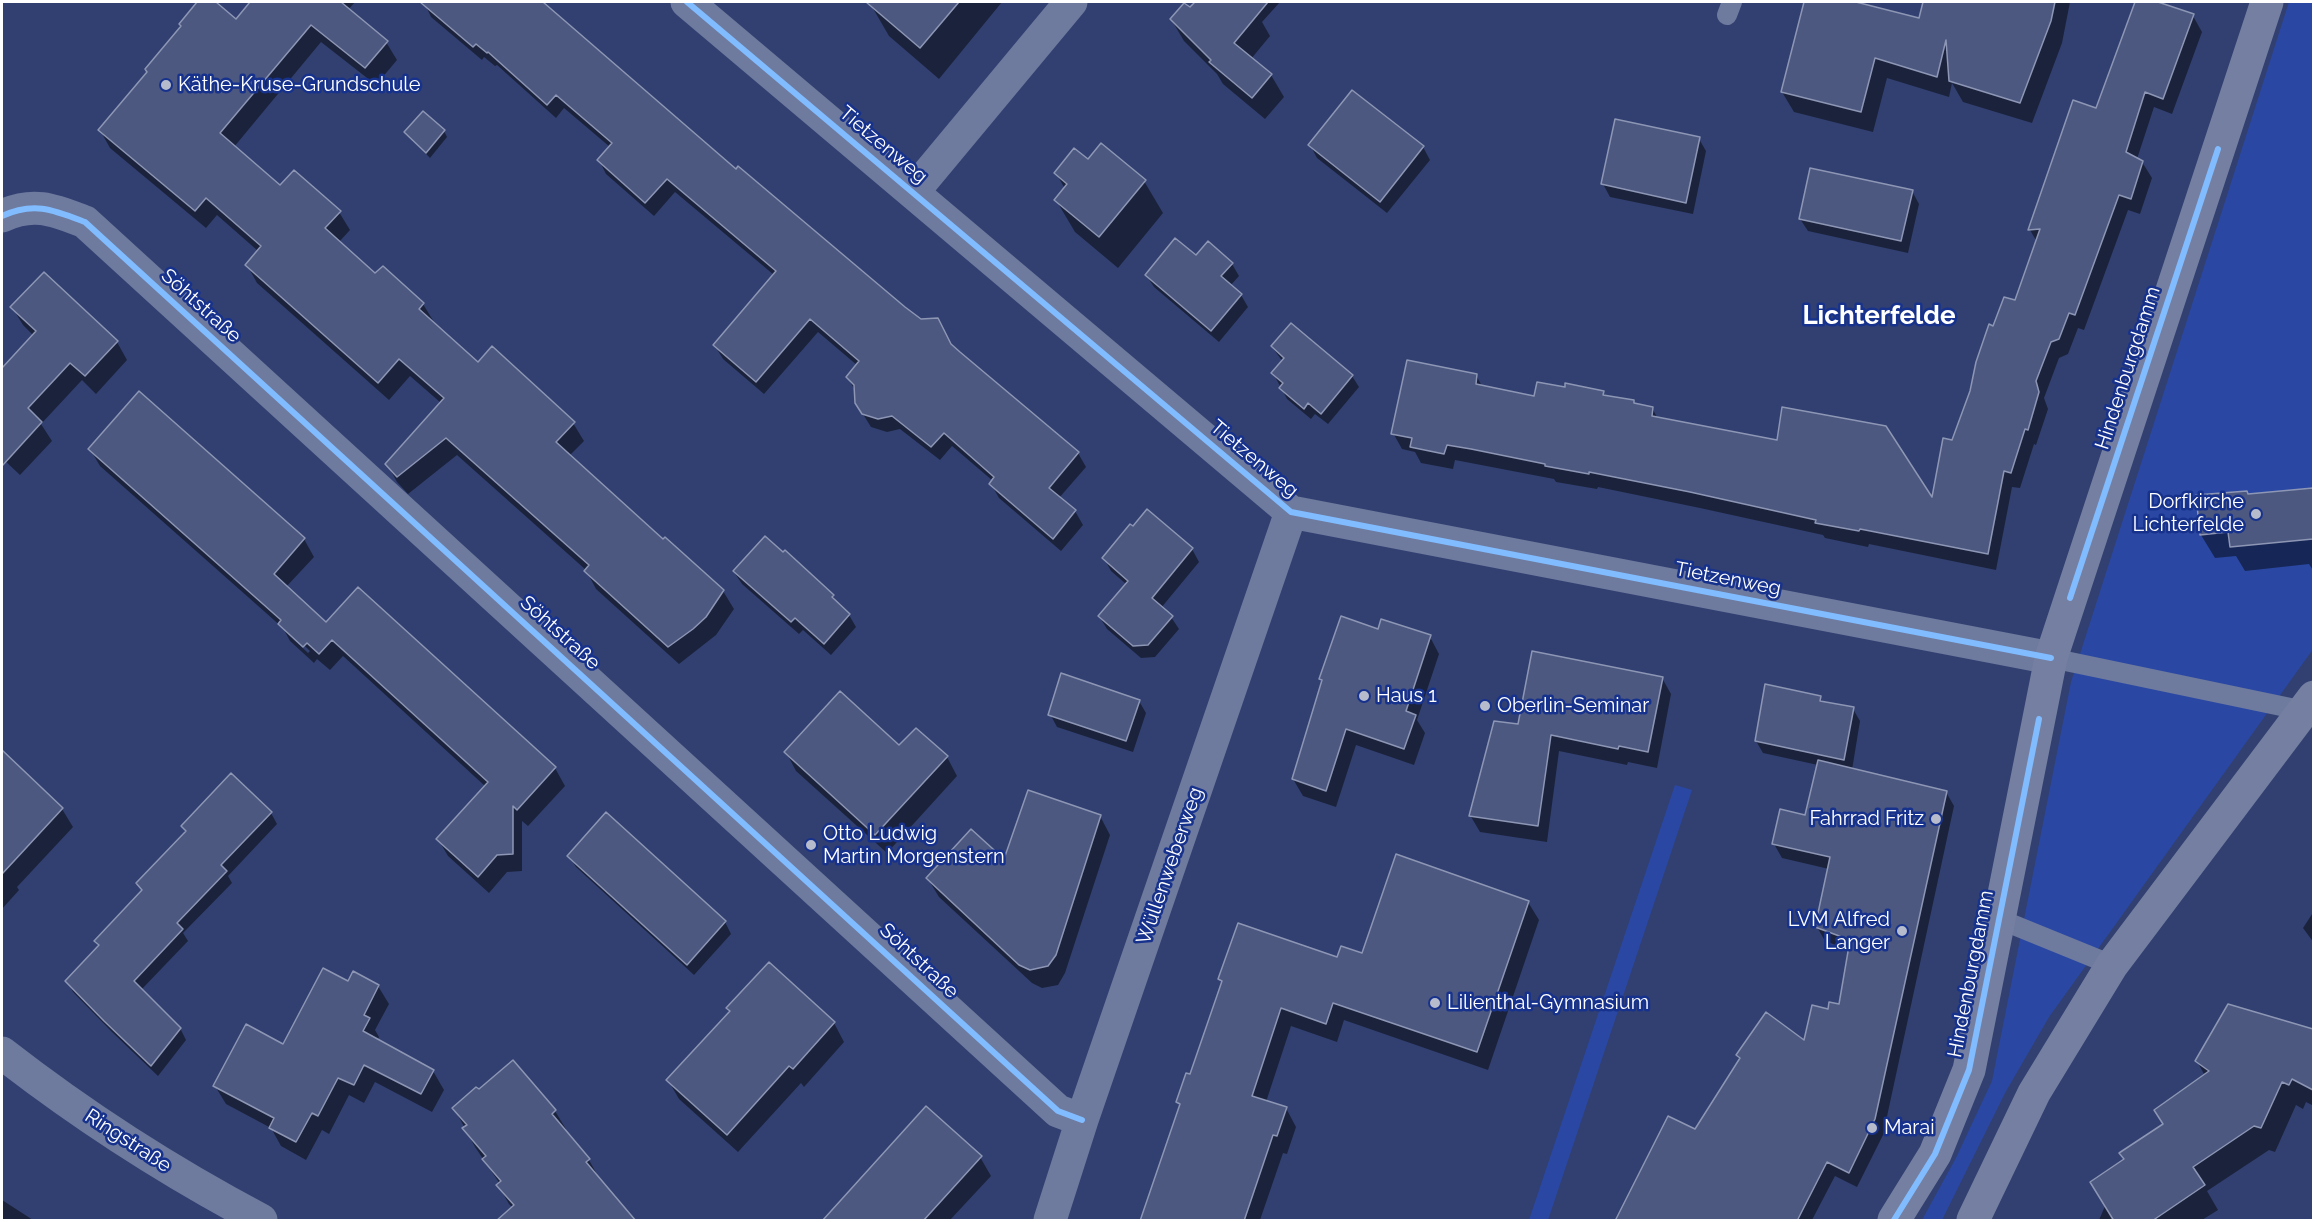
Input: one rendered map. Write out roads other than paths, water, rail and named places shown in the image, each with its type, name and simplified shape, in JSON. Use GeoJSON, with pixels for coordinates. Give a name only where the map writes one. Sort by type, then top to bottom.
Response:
{"type":"FeatureCollection","features":[{"type":"Feature","properties":{"kind":"main road","name":"Hindenburgdamm"},"geometry":{"type":"LineString","coordinates":[[1894,1221],[1935,1154],[1969,1070],[2051,658],[2267,2]]}},
{"type":"Feature","properties":{"kind":"main road"},"geometry":{"type":"LineString","coordinates":[[1973,1221],[2034,1093],[2112,965],[2309,704]]}},
{"type":"Feature","properties":{"kind":"street","name":"Tietzenweg"},"geometry":{"type":"LineString","coordinates":[[687,2],[1292,512],[2051,658]]}},
{"type":"Feature","properties":{"kind":"street"},"geometry":{"type":"LineString","coordinates":[[913,192],[1071,2]]}},
{"type":"Feature","properties":{"kind":"street","name":"Söhtstraße"},"geometry":{"type":"LineString","coordinates":[[2,216],[18,208],[51,209],[85,222],[1049,1103],[1058,1111],[1082,1120]]}},
{"type":"Feature","properties":{"kind":"street","name":"Wüllenweberweg"},"geometry":{"type":"LineString","coordinates":[[1050,1221],[1082,1120],[1292,512]]}},
{"type":"Feature","properties":{"kind":"street","name":"Ringstraße"},"geometry":{"type":"LineString","coordinates":[[2,1053],[53,1093],[204,1190],[261,1221]]}},
{"type":"Feature","properties":{"kind":"lane"},"geometry":{"type":"LineString","coordinates":[[2051,658],[2309,704]]}},
{"type":"Feature","properties":{"kind":"lane","name":"Hindenburgdamm"},"geometry":{"type":"LineString","coordinates":[[1999,919],[2112,965]]}},
{"type":"Feature","properties":{"kind":"place","name":"Käthe-Kruse-Grundschule"},"geometry":{"type":"Point","coordinates":[166,85]}},
{"type":"Feature","properties":{"kind":"place","name":"Dorfkirche Lichterfelde"},"geometry":{"type":"Point","coordinates":[2256,514]}},
{"type":"Feature","properties":{"kind":"place","name":"Haus 1"},"geometry":{"type":"Point","coordinates":[1364,696]}},
{"type":"Feature","properties":{"kind":"place","name":"Oberlin-Seminar"},"geometry":{"type":"Point","coordinates":[1485,706]}},
{"type":"Feature","properties":{"kind":"place","name":"Fahrrad Fritz"},"geometry":{"type":"Point","coordinates":[1936,819]}},
{"type":"Feature","properties":{"kind":"place","name":"Otto Ludwig Martin Morgenstern"},"geometry":{"type":"Point","coordinates":[811,845]}},
{"type":"Feature","properties":{"kind":"place","name":"LVM Alfred Langer"},"geometry":{"type":"Point","coordinates":[1902,931]}},
{"type":"Feature","properties":{"kind":"place","name":"Lilienthal-Gymnasium"},"geometry":{"type":"Point","coordinates":[1435,1003]}},
{"type":"Feature","properties":{"kind":"place","name":"Marai"},"geometry":{"type":"Point","coordinates":[1872,1128]}},
{"type":"Feature","properties":{"kind":"district","name":"Lichterfelde"},"geometry":{"type":"Point","coordinates":[1879,316]}}]}
